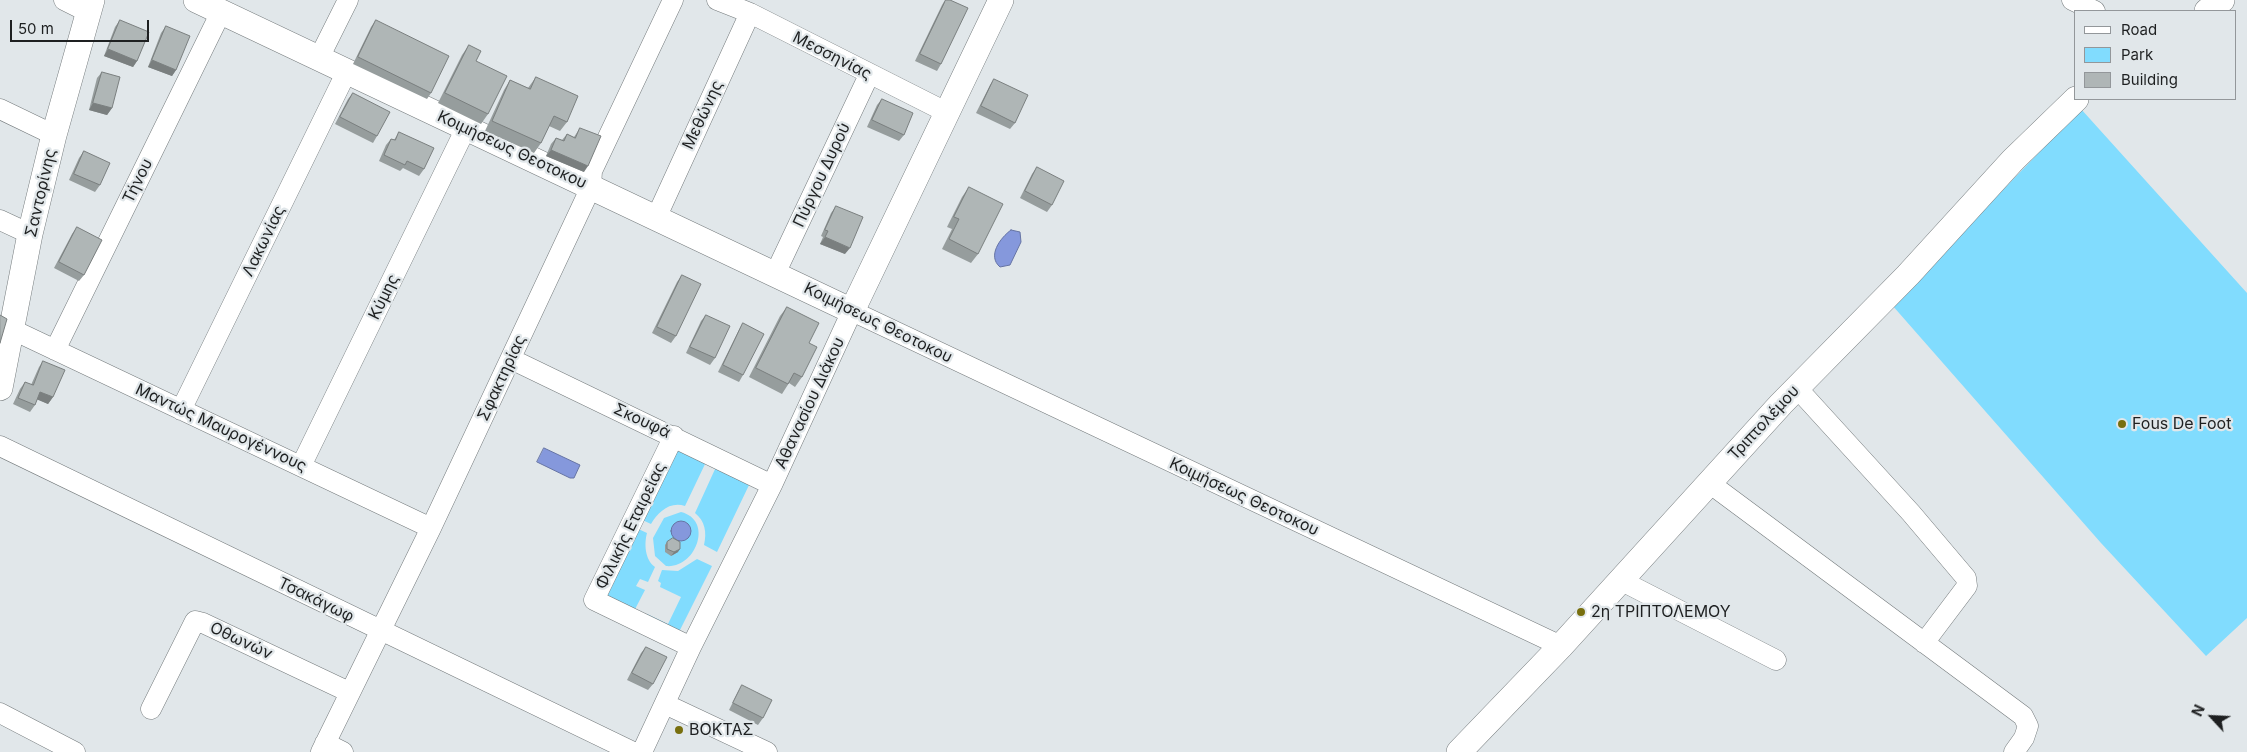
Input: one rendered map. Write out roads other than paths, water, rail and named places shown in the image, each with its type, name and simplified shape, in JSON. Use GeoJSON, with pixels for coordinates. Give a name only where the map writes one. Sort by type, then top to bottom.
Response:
{"type":"FeatureCollection","features":[{"type":"Feature","properties":{"kind":"street"},"geometry":{"type":"LineString","coordinates":[[64,0],[90,6]]}},
{"type":"Feature","properties":{"kind":"street","name":"Κοιμήσεως Θεοτοκου"},"geometry":{"type":"LineString","coordinates":[[196,0],[1561,646]]}},
{"type":"Feature","properties":{"kind":"street"},"geometry":{"type":"LineString","coordinates":[[319,58],[348,0]]}},
{"type":"Feature","properties":{"kind":"street","name":"Σφακτηρίας"},"geometry":{"type":"LineString","coordinates":[[323,747],[512,360],[592,187],[592,171],[673,0]]}},
{"type":"Feature","properties":{"kind":"street","name":"Αθανασίου Διάκου"},"geometry":{"type":"LineString","coordinates":[[642,752],[772,485],[852,311],[1001,0]]}},
{"type":"Feature","properties":{"kind":"street"},"geometry":{"type":"LineString","coordinates":[[2072,0],[2093,10]]}},
{"type":"Feature","properties":{"kind":"street"},"geometry":{"type":"LineString","coordinates":[[2208,10],[2222,0]]}},
{"type":"Feature","properties":{"kind":"street","name":"Μεσσηνίας"},"geometry":{"type":"LineString","coordinates":[[720,1],[750,13],[869,75],[946,112]]}},
{"type":"Feature","properties":{"kind":"street","name":"Σαντορίνης"},"geometry":{"type":"LineString","coordinates":[[1,382],[30,234],[54,135],[90,6]]}},
{"type":"Feature","properties":{"kind":"street","name":"Τήνου"},"geometry":{"type":"LineString","coordinates":[[55,350],[221,12]]}},
{"type":"Feature","properties":{"kind":"street","name":"Μεθώνης"},"geometry":{"type":"LineString","coordinates":[[656,218],[750,13]]}},
{"type":"Feature","properties":{"kind":"street","name":"Λακωνίας"},"geometry":{"type":"LineString","coordinates":[[182,410],[347,72]]}},
{"type":"Feature","properties":{"kind":"street","name":"Πύργου Δυρού"},"geometry":{"type":"LineString","coordinates":[[775,274],[869,75]]}},
{"type":"Feature","properties":{"kind":"street","name":"Τριπτολέμου"},"geometry":{"type":"LineString","coordinates":[[1459,752],[1561,646],[1708,482],[1908,275],[2013,160],[2075,100]]}},
{"type":"Feature","properties":{"kind":"street"},"geometry":{"type":"LineString","coordinates":[[0,109],[9,120],[54,135]]}},
{"type":"Feature","properties":{"kind":"street","name":"Κύμης"},"geometry":{"type":"LineString","coordinates":[[301,466],[466,128]]}},
{"type":"Feature","properties":{"kind":"street"},"geometry":{"type":"LineString","coordinates":[[0,220],[30,234]]}},
{"type":"Feature","properties":{"kind":"street","name":"Μαντώς Μαυρογέννους"},"geometry":{"type":"LineString","coordinates":[[11,329],[431,528]]}},
{"type":"Feature","properties":{"kind":"street","name":"Σκουφά"},"geometry":{"type":"LineString","coordinates":[[512,360],[674,436],[772,485]]}},
{"type":"Feature","properties":{"kind":"street"},"geometry":{"type":"LineString","coordinates":[[1797,388],[1911,513],[1966,578],[1967,586],[1924,643]]}},
{"type":"Feature","properties":{"kind":"street","name":"Φιλικής Εταιρείας"},"geometry":{"type":"LineString","coordinates":[[674,436],[594,600],[691,648]]}},
{"type":"Feature","properties":{"kind":"street","name":"Τσακάγωφ"},"geometry":{"type":"LineString","coordinates":[[0,446],[379,631],[633,752]]}},
{"type":"Feature","properties":{"kind":"street"},"geometry":{"type":"LineString","coordinates":[[1708,482],[2023,716],[2028,726],[2024,738],[2014,752]]}},
{"type":"Feature","properties":{"kind":"street"},"geometry":{"type":"LineString","coordinates":[[1620,580],[1776,660]]}},
{"type":"Feature","properties":{"kind":"street","name":"Οθωνών"},"geometry":{"type":"LineString","coordinates":[[151,709],[195,621],[349,692]]}},
{"type":"Feature","properties":{"kind":"street"},"geometry":{"type":"LineString","coordinates":[[665,704],[767,752]]}},
{"type":"Feature","properties":{"kind":"street"},"geometry":{"type":"LineString","coordinates":[[0,713],[75,752]]}},
{"type":"Feature","properties":{"kind":"street"},"geometry":{"type":"LineString","coordinates":[[323,747],[343,752]]}},
{"type":"Feature","properties":{"kind":"place","name":"Fous De Foot"},"geometry":{"type":"Point","coordinates":[2122,424]}},
{"type":"Feature","properties":{"kind":"place","name":"2η ΤΡΙΠΤΟΛΕΜΟΥ"},"geometry":{"type":"Point","coordinates":[1581,612]}},
{"type":"Feature","properties":{"kind":"place","name":"ΒΟΚΤΑΣ"},"geometry":{"type":"Point","coordinates":[679,730]}}]}
